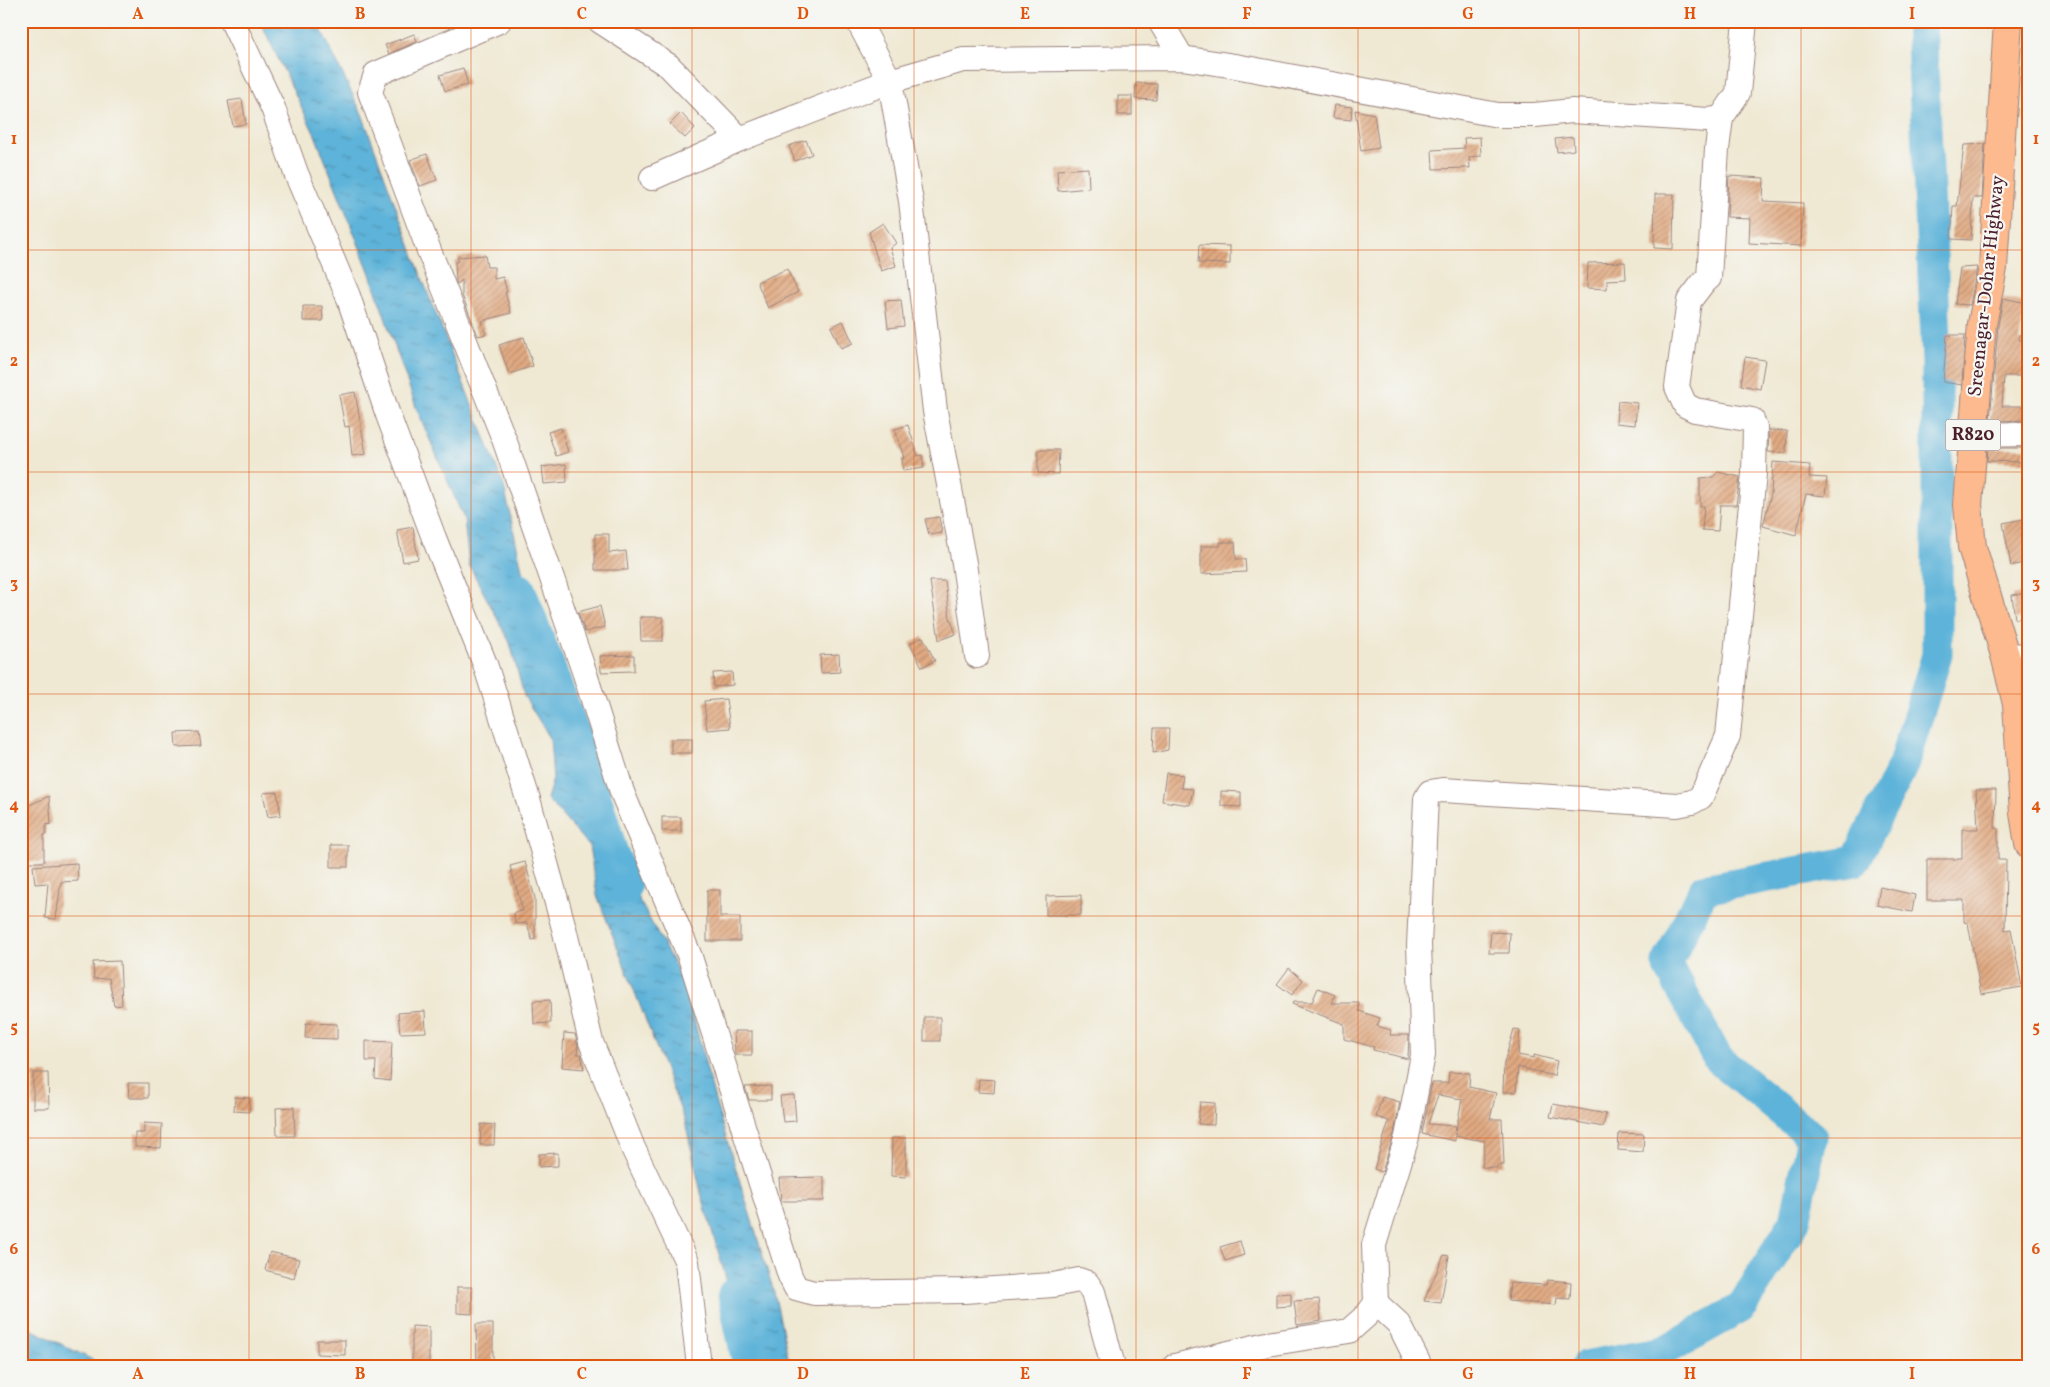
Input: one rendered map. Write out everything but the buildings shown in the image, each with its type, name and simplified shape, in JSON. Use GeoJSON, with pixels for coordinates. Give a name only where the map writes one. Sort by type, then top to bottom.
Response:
{"type":"FeatureCollection","features":[{"type":"Feature","properties":{"kind":"main road","name":"Sreenagar-Dohar Highway"},"geometry":{"type":"LineString","coordinates":[[2008,21],[1993,268],[1982,324],[1968,505],[1972,547],[2017,656],[2024,813],[2029,844]]}},
{"type":"Feature","properties":{"kind":"street"},"geometry":{"type":"LineString","coordinates":[[232,21],[273,108],[296,173],[348,296],[388,415],[485,664],[531,808],[564,928],[591,1042],[633,1148],[687,1262],[699,1366]]}},
{"type":"Feature","properties":{"kind":"street"},"geometry":{"type":"LineString","coordinates":[[499,21],[376,74],[370,92],[428,248],[504,439],[585,674],[622,792],[690,957],[790,1276],[796,1288],[814,1292],[964,1291],[1053,1285],[1079,1280],[1087,1283],[1093,1292],[1113,1366]]}},
{"type":"Feature","properties":{"kind":"street"},"geometry":{"type":"LineString","coordinates":[[600,21],[669,66],[740,139]]}},
{"type":"Feature","properties":{"kind":"street"},"geometry":{"type":"LineString","coordinates":[[858,21],[890,81],[911,200],[936,411],[964,563],[977,656]]}},
{"type":"Feature","properties":{"kind":"street"},"geometry":{"type":"LineString","coordinates":[[1160,21],[1182,58]]}},
{"type":"Feature","properties":{"kind":"street"},"geometry":{"type":"LineString","coordinates":[[1175,1366],[1267,1344],[1349,1331],[1367,1316],[1376,1303],[1374,1245],[1407,1138],[1423,1055],[1419,945],[1426,799],[1430,792],[1443,790],[1677,805],[1692,802],[1701,797],[1728,736],[1754,474],[1755,427],[1752,420],[1695,410],[1686,405],[1677,387],[1690,301],[1702,284],[1709,278],[1717,149],[1721,118],[1738,93],[1745,21]]}},
{"type":"Feature","properties":{"kind":"street"},"geometry":{"type":"LineString","coordinates":[[652,178],[740,139],[890,81],[963,60],[1182,58],[1244,67],[1498,115],[1536,115],[1572,111],[1708,120],[1721,118]]}},
{"type":"Feature","properties":{"kind":"street"},"geometry":{"type":"LineString","coordinates":[[1973,435],[2029,434]]}},
{"type":"Feature","properties":{"kind":"street"},"geometry":{"type":"LineString","coordinates":[[1376,1303],[1400,1324],[1420,1366]]}},
{"type":"Feature","properties":{"kind":"water"},"geometry":{"type":"Polygon","coordinates":[[[260,21],[317,21],[362,114],[422,278],[504,486],[534,626],[587,765],[612,850],[685,984],[715,1101],[774,1292],[790,1366],[748,1366],[742,1333],[701,1193],[685,1121],[597,895],[589,846],[547,799],[553,779],[550,738],[524,696],[510,643],[469,565],[464,519],[417,410],[369,271],[315,135],[260,21]]]}},
{"type":"Feature","properties":{"kind":"water"},"geometry":{"type":"Polygon","coordinates":[[[21,1324],[105,1366],[21,1366],[21,1324]]]}},
{"type":"Feature","properties":{"kind":"waterway"},"geometry":{"type":"LineString","coordinates":[[1585,1366],[1664,1351],[1741,1308],[1795,1221],[1812,1137],[1718,1059],[1667,963],[1704,889],[1855,861],[1903,765],[1937,655],[1937,361],[1921,21]]}},
{"type":"Feature","properties":{"kind":"waterway"},"geometry":{"type":"LineString","coordinates":[[520,589],[587,765],[612,850],[626,886]]}},
{"type":"Feature","properties":{"kind":"waterway"},"geometry":{"type":"LineString","coordinates":[[733,1294],[748,1366]]}}]}
